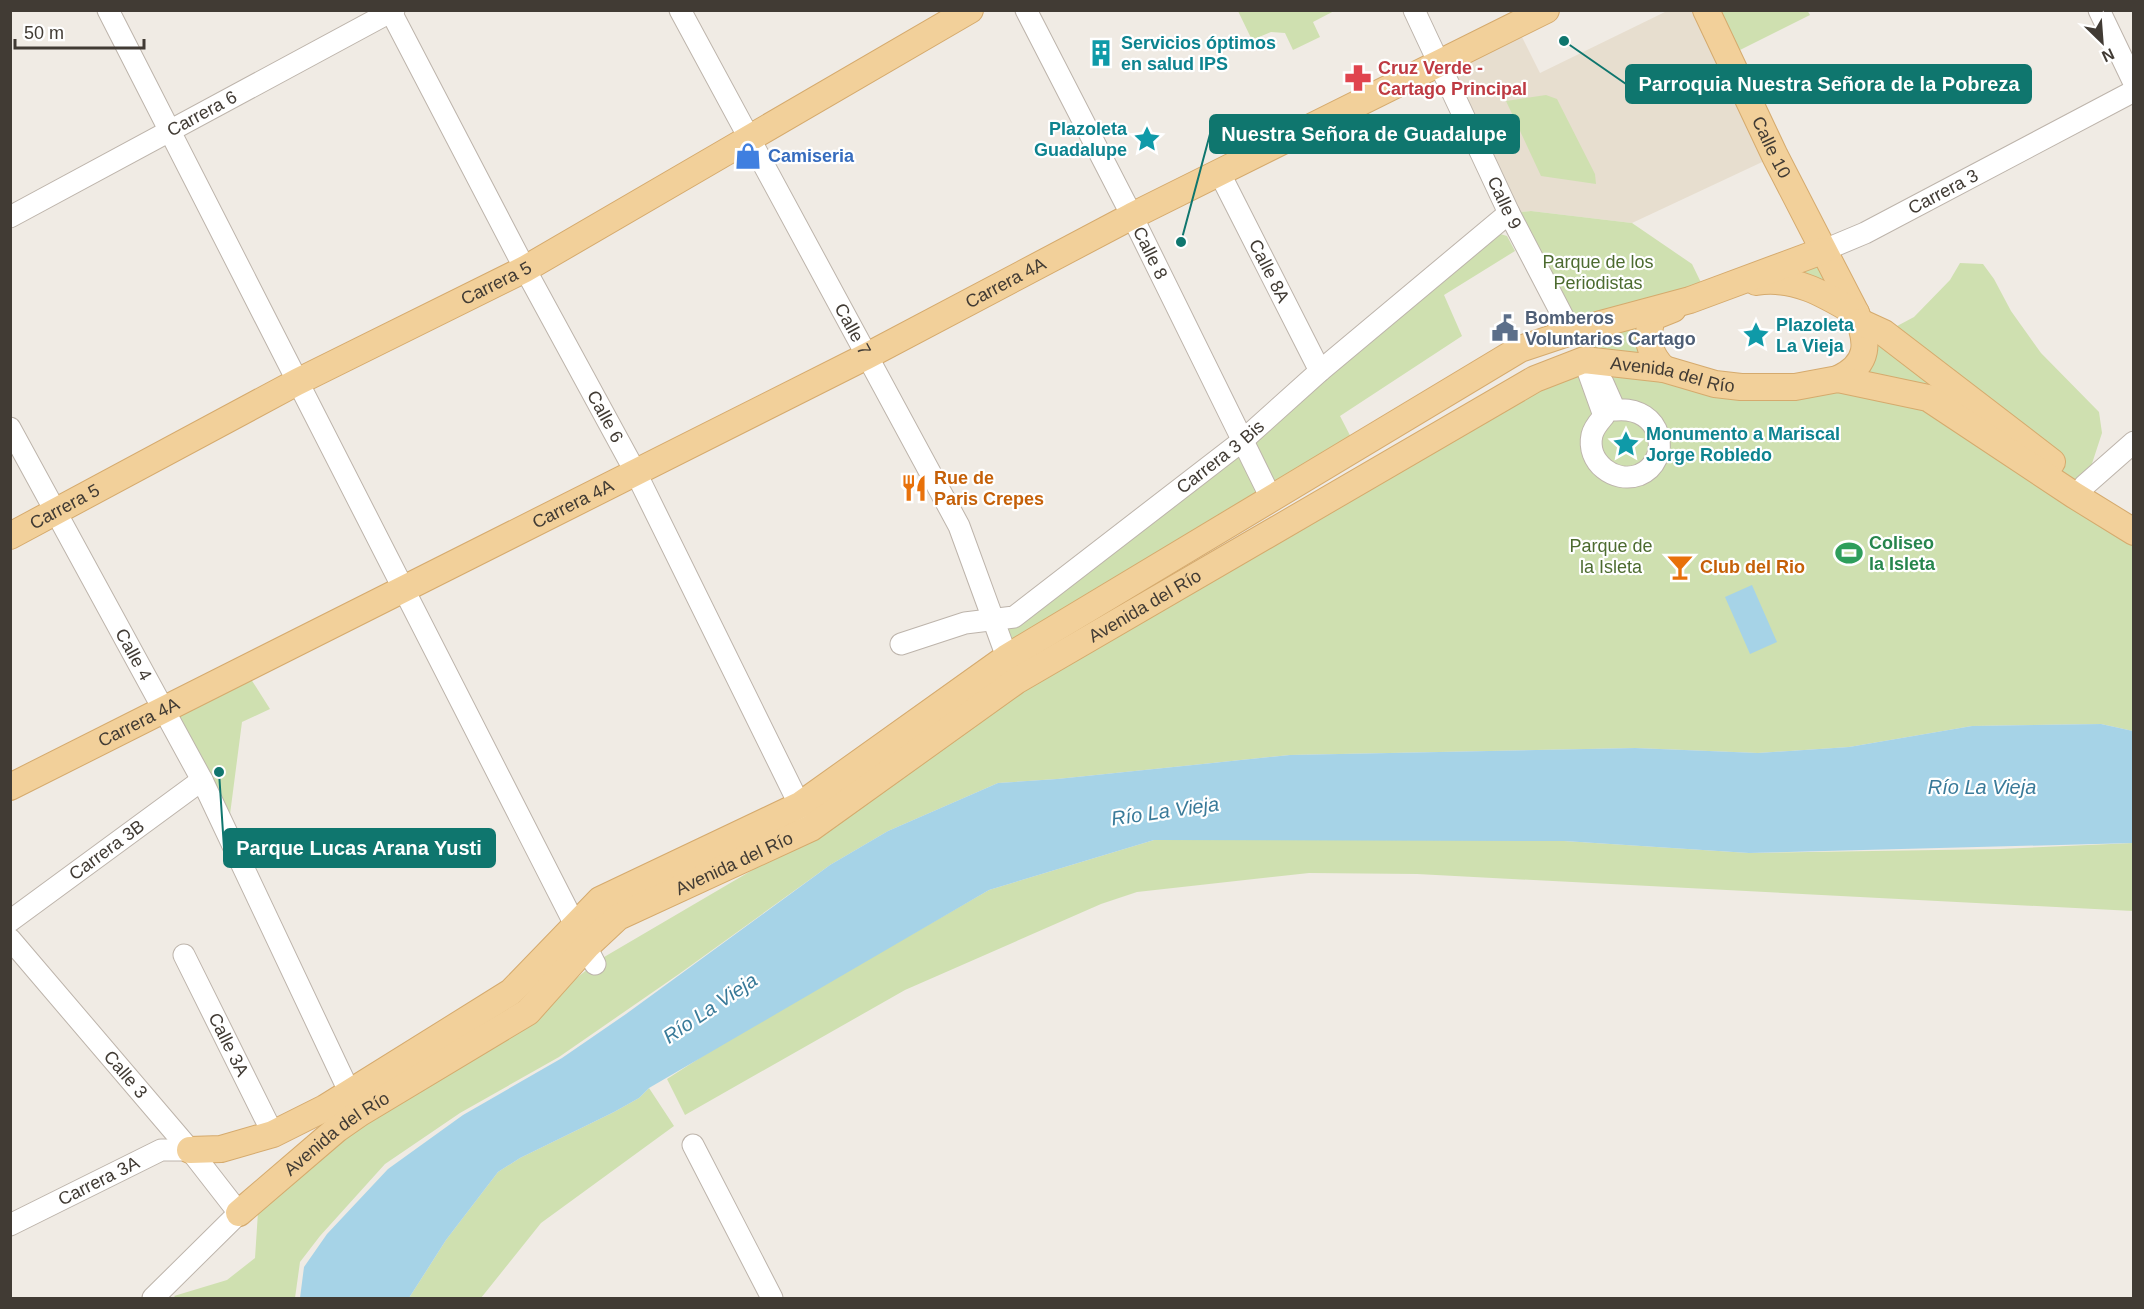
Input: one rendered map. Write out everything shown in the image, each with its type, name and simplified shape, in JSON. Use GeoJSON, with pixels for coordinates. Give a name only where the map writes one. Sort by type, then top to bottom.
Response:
{"type":"FeatureCollection","features":[{"type":"Feature","properties":{"kind":"main road","name":"Carrera 5"},"geometry":{"type":"LineString","coordinates":[[10,536],[297,382],[525,269],[970,10]]}},
{"type":"Feature","properties":{"kind":"main road","name":"Carrera 4A"},"geometry":{"type":"LineString","coordinates":[[10,787],[867,356],[1132,216],[1546,10]]}},
{"type":"Feature","properties":{"kind":"main road","name":"Calle 10"},"geometry":{"type":"LineString","coordinates":[[1706,10],[1774,156],[1858,318]]}},
{"type":"Feature","properties":{"kind":"main road","name":"Carrera 3"},"geometry":{"type":"LineString","coordinates":[[1746,279],[1822,251]]}},
{"type":"Feature","properties":{"kind":"main road","name":"Avenida del Río"},"geometry":{"type":"LineString","coordinates":[[1678,306],[1746,279]]}},
{"type":"Feature","properties":{"kind":"main road","name":"Avenida del Río"},"geometry":{"type":"LineString","coordinates":[[190,1150],[221,1149],[273,1134],[354,1103],[528,1012],[586,945],[618,917],[806,816],[1011,670],[1271,498],[1520,349],[1570,332],[1678,306],[1740,286],[1768,280],[1808,287],[1827,296],[1884,333],[2084,486],[2133,519]]}},
{"type":"Feature","properties":{"kind":"main road"},"geometry":{"type":"LineString","coordinates":[[1664,369],[1652,352],[1648,339],[1653,317],[1678,306]]}},
{"type":"Feature","properties":{"kind":"main road"},"geometry":{"type":"LineString","coordinates":[[1838,379],[1857,366],[1863,356],[1865,344],[1858,318]]}},
{"type":"Feature","properties":{"kind":"main road","name":"Calle 9"},"geometry":{"type":"LineString","coordinates":[[1570,332],[1584,360]]}},
{"type":"Feature","properties":{"kind":"main road","name":"Avenida del Río"},"geometry":{"type":"LineString","coordinates":[[1011,670],[1535,379],[1584,360],[1664,369],[1715,384],[1741,387],[1795,387],[1838,379],[1928,398],[2133,532]]}},
{"type":"Feature","properties":{"kind":"main road","name":"Avenida del Río"},"geometry":{"type":"LineString","coordinates":[[239,1213],[337,1130],[354,1103]]}},
{"type":"Feature","properties":{"kind":"street"},"geometry":{"type":"LineString","coordinates":[[108,10],[586,945]]}},
{"type":"Feature","properties":{"kind":"street","name":"Calle 7"},"geometry":{"type":"LineString","coordinates":[[680,10],[959,526],[1011,670]]}},
{"type":"Feature","properties":{"kind":"street","name":"Calle 8"},"geometry":{"type":"LineString","coordinates":[[1026,10],[1132,216],[1271,498]]}},
{"type":"Feature","properties":{"kind":"street","name":"Calle 9"},"geometry":{"type":"LineString","coordinates":[[1414,10],[1509,213],[1570,332]]}},
{"type":"Feature","properties":{"kind":"street"},"geometry":{"type":"LineString","coordinates":[[2099,10],[2133,83]]}},
{"type":"Feature","properties":{"kind":"street","name":"Carrera 6"},"geometry":{"type":"LineString","coordinates":[[10,217],[392,11]]}},
{"type":"Feature","properties":{"kind":"street","name":"Calle 6"},"geometry":{"type":"LineString","coordinates":[[392,11],[525,269],[636,473],[806,816]]}},
{"type":"Feature","properties":{"kind":"street","name":"Carrera 3"},"geometry":{"type":"LineString","coordinates":[[1822,251],[1864,233],[2133,91]]}},
{"type":"Feature","properties":{"kind":"street","name":"Calle 8A"},"geometry":{"type":"LineString","coordinates":[[1219,172],[1320,371]]}},
{"type":"Feature","properties":{"kind":"street","name":"Carrera 3 Bis"},"geometry":{"type":"LineString","coordinates":[[901,644],[965,623],[1014,617],[1242,441],[1320,371],[1509,213]]}},
{"type":"Feature","properties":{"kind":"street","name":"Calle 9"},"geometry":{"type":"LineString","coordinates":[[1584,360],[1610,413]]}},
{"type":"Feature","properties":{"kind":"street","name":"Calle 4"},"geometry":{"type":"LineString","coordinates":[[10,428],[202,780],[354,1103]]}},
{"type":"Feature","properties":{"kind":"street"},"geometry":{"type":"LineString","coordinates":[[2084,486],[2133,442]]}},
{"type":"Feature","properties":{"kind":"street","name":"Carrera 3B"},"geometry":{"type":"LineString","coordinates":[[10,921],[202,780]]}},
{"type":"Feature","properties":{"kind":"street","name":"Calle 3"},"geometry":{"type":"LineString","coordinates":[[10,939],[190,1150],[239,1213]]}},
{"type":"Feature","properties":{"kind":"street","name":"Calle 3A"},"geometry":{"type":"LineString","coordinates":[[184,955],[273,1134]]}},
{"type":"Feature","properties":{"kind":"street"},"geometry":{"type":"LineString","coordinates":[[693,1145],[772,1299]]}},
{"type":"Feature","properties":{"kind":"street","name":"Carrera 3A"},"geometry":{"type":"LineString","coordinates":[[10,1226],[161,1150],[190,1150]]}},
{"type":"Feature","properties":{"kind":"street"},"geometry":{"type":"LineString","coordinates":[[153,1299],[239,1213]]}},
{"type":"Feature","properties":{"kind":"shaded area"},"geometry":{"type":"Polygon","coordinates":[[[1667,11],[1706,11],[1775,156],[1632,223],[1531,211],[1509,213],[1438,63],[1516,25],[1540,73],[1667,11]]]}},
{"type":"Feature","properties":{"kind":"green space"},"geometry":{"type":"Polygon","coordinates":[[[1336,10],[1313,22],[1320,37],[1293,50],[1285,33],[1271,32],[1252,40],[1238,11],[1336,10]]]}},
{"type":"Feature","properties":{"kind":"green space"},"geometry":{"type":"Polygon","coordinates":[[[1807,10],[1810,15],[1728,56],[1706,11],[1807,10]]]}},
{"type":"Feature","properties":{"kind":"green space"},"geometry":{"type":"Polygon","coordinates":[[[1546,95],[1557,99],[1595,174],[1596,184],[1541,176],[1506,101],[1546,95]]]}},
{"type":"Feature","properties":{"kind":"green space","name":"Parque de la Isleta"},"geometry":{"type":"Polygon","coordinates":[[[1531,211],[1632,223],[1692,264],[1707,295],[1822,251],[1856,313],[1768,280],[1653,318],[1664,369],[1821,383],[1884,333],[1914,317],[1950,280],[1960,263],[1983,264],[2011,311],[2041,353],[2099,412],[2102,433],[2085,485],[2098,495],[2133,532],[2133,731],[2101,724],[1972,726],[1849,747],[1758,753],[1635,748],[1290,755],[998,783],[888,831],[830,865],[559,1057],[460,1113],[385,1164],[320,1236],[300,1262],[295,1298],[176,1298],[174,1296],[227,1280],[255,1258],[258,1212],[302,1164],[501,1039],[599,960],[773,858],[1016,681],[1583,360],[1509,213],[1531,211]]]}},
{"type":"Feature","properties":{"kind":"green space"},"geometry":{"type":"Polygon","coordinates":[[[1487,230],[1507,236],[1515,251],[1444,295],[1462,336],[1340,416],[1356,447],[1006,658],[992,620],[1014,617],[1487,230]]]}},
{"type":"Feature","properties":{"kind":"green space"},"geometry":{"type":"Polygon","coordinates":[[[249,676],[270,709],[242,722],[229,822],[170,711],[249,676]]]}},
{"type":"Feature","properties":{"kind":"green space"},"geometry":{"type":"Polygon","coordinates":[[[1281,838],[1564,841],[1749,853],[2000,849],[2133,843],[2133,911],[1417,874],[1309,873],[1137,892],[1101,904],[905,990],[685,1115],[667,1079],[731,1038],[989,890],[1154,840],[1281,838]]]}},
{"type":"Feature","properties":{"kind":"green space"},"geometry":{"type":"Polygon","coordinates":[[[649,1088],[674,1126],[541,1223],[481,1298],[409,1298],[446,1240],[498,1172],[520,1158],[614,1112],[639,1098],[649,1088]]]}},
{"type":"Feature","properties":{"kind":"water"},"geometry":{"type":"Polygon","coordinates":[[[1752,585],[1777,642],[1750,654],[1725,597],[1752,585]]]}},
{"type":"Feature","properties":{"kind":"water","name":"Río La Vieja"},"geometry":{"type":"Polygon","coordinates":[[[2101,724],[2133,731],[2133,843],[1749,853],[1564,841],[1154,840],[989,890],[649,1088],[639,1098],[520,1158],[498,1172],[446,1240],[409,1298],[300,1298],[304,1267],[327,1234],[388,1169],[463,1115],[562,1058],[626,1014],[830,865],[888,831],[998,783],[1290,755],[1635,748],[1758,753],[1849,747],[1972,726],[2101,724]]]}},
{"type":"Feature","properties":{"kind":"place","name":"Parroquia Nuestra Señora de la Pobreza"},"geometry":{"type":"Point","coordinates":[1564,41]}},
{"type":"Feature","properties":{"kind":"place","name":"Servicios óptimos en salud IPS"},"geometry":{"type":"Point","coordinates":[1101,53]}},
{"type":"Feature","properties":{"kind":"place","name":"Cruz Verde - Cartago Principal"},"geometry":{"type":"Point","coordinates":[1358,78]}},
{"type":"Feature","properties":{"kind":"place","name":"Plazoleta Guadalupe"},"geometry":{"type":"Point","coordinates":[1147,139]}},
{"type":"Feature","properties":{"kind":"place","name":"Camiseria"},"geometry":{"type":"Point","coordinates":[748,156]}},
{"type":"Feature","properties":{"kind":"place","name":"Nuestra Señora de Guadalupe"},"geometry":{"type":"Point","coordinates":[1181,242]}},
{"type":"Feature","properties":{"kind":"place","name":"Bomberos Voluntarios Cartago"},"geometry":{"type":"Point","coordinates":[1505,328]}},
{"type":"Feature","properties":{"kind":"place","name":"Plazoleta La Vieja"},"geometry":{"type":"Point","coordinates":[1756,335]}},
{"type":"Feature","properties":{"kind":"place","name":"Monumento a Mariscal Jorge Robledo"},"geometry":{"type":"Point","coordinates":[1626,444]}},
{"type":"Feature","properties":{"kind":"place","name":"Rue de Paris Crepes"},"geometry":{"type":"Point","coordinates":[914,488]}},
{"type":"Feature","properties":{"kind":"place","name":"Coliseo la Isleta"},"geometry":{"type":"Point","coordinates":[1849,553]}},
{"type":"Feature","properties":{"kind":"place","name":"Club del Rio"},"geometry":{"type":"Point","coordinates":[1680,567]}},
{"type":"Feature","properties":{"kind":"place","name":"Parque Lucas Arana Yusti"},"geometry":{"type":"Point","coordinates":[219,772]}},
{"type":"Feature","properties":{"kind":"park label","name":"Parque de los Periodistas"},"geometry":{"type":"Point","coordinates":[1598,272]}}]}
